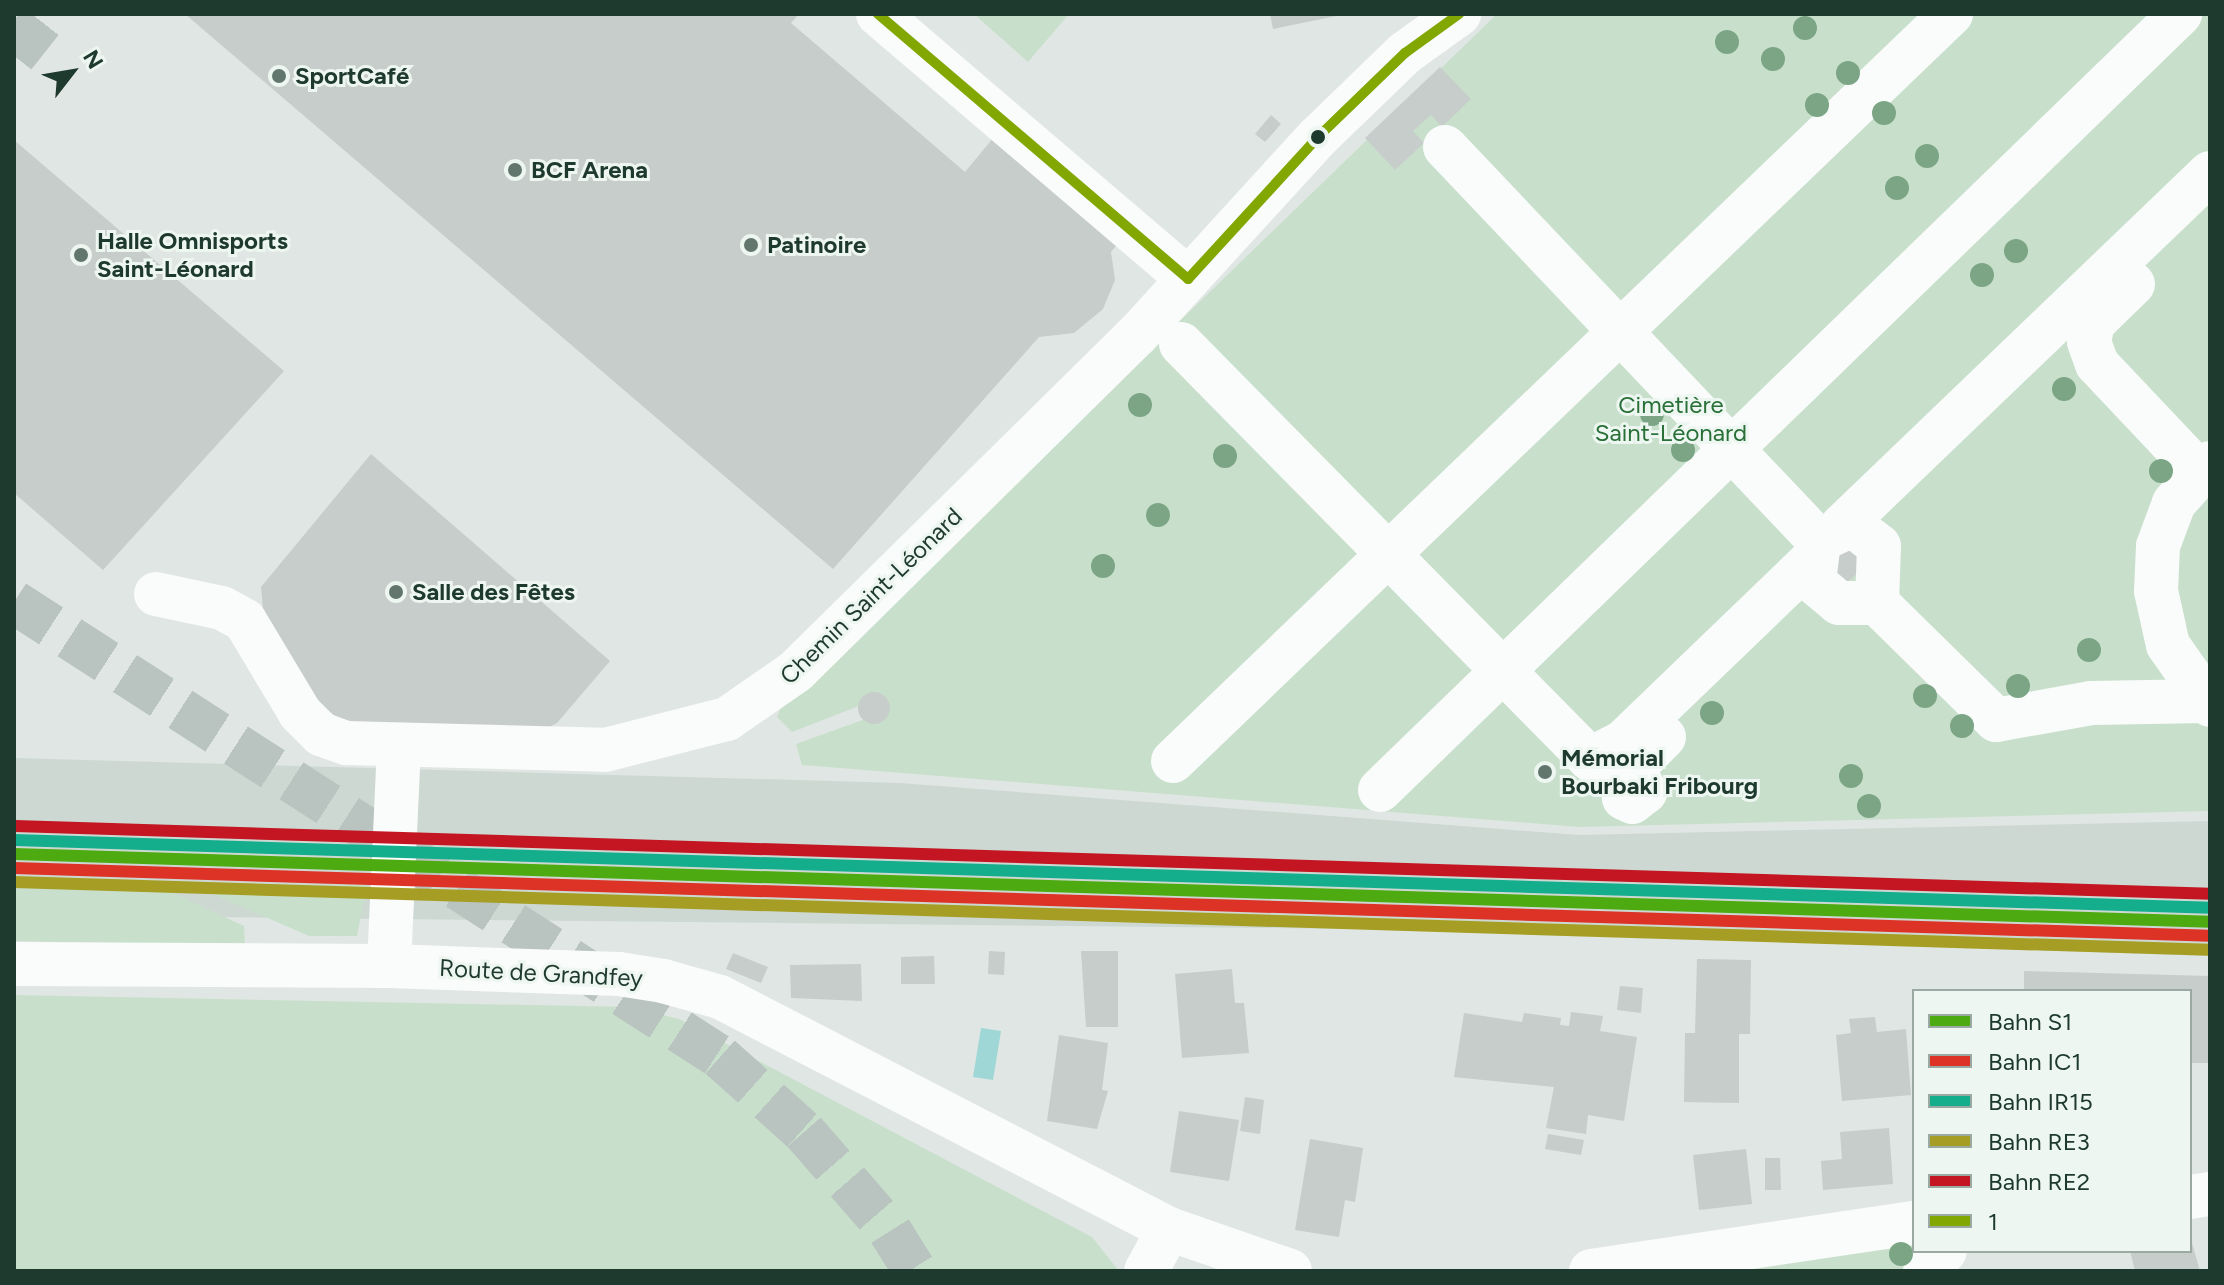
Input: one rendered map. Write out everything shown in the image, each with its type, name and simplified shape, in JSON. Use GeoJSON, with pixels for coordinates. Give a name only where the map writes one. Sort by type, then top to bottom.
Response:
{"type":"FeatureCollection","features":[{"type":"Feature","properties":{"kind":"street"},"geometry":{"type":"LineString","coordinates":[[878,14],[1188,279]]}},
{"type":"Feature","properties":{"kind":"street","name":"Chemin Saint-Léonard"},"geometry":{"type":"LineString","coordinates":[[156,594],[222,608],[245,621],[300,713],[321,734],[346,743],[605,750],[691,731],[740,711],[796,671],[1188,279],[1338,117],[1405,53],[1459,14]]}},
{"type":"Feature","properties":{"kind":"street"},"geometry":{"type":"LineString","coordinates":[[1173,761],[1390,556],[1951,14]]}},
{"type":"Feature","properties":{"kind":"street"},"geometry":{"type":"LineString","coordinates":[[1380,790],[2180,14]]}},
{"type":"Feature","properties":{"kind":"street"},"geometry":{"type":"LineString","coordinates":[[1445,147],[1833,551],[1883,561],[1877,603]]}},
{"type":"Feature","properties":{"kind":"street"},"geometry":{"type":"LineString","coordinates":[[1633,768],[1833,551],[2210,173]]}},
{"type":"Feature","properties":{"kind":"street"},"geometry":{"type":"LineString","coordinates":[[2208,703],[2168,645],[2156,591],[2162,534],[2174,503],[2204,467],[2097,364],[2089,342],[2093,323],[2210,211]]}},
{"type":"Feature","properties":{"kind":"street"},"geometry":{"type":"LineString","coordinates":[[1181,344],[1582,756],[1601,758],[1833,551],[2050,365],[2071,358],[2097,364]]}},
{"type":"Feature","properties":{"kind":"street"},"geometry":{"type":"LineString","coordinates":[[1833,551],[1839,603],[1877,603],[1996,720],[2091,703],[2208,703]]}},
{"type":"Feature","properties":{"kind":"street"},"geometry":{"type":"LineString","coordinates":[[389,966],[399,745]]}},
{"type":"Feature","properties":{"kind":"street","name":"Route de Grandfey"},"geometry":{"type":"LineString","coordinates":[[14,964],[389,966],[619,974],[720,997],[1169,1229],[1290,1271]]}},
{"type":"Feature","properties":{"kind":"street"},"geometry":{"type":"LineString","coordinates":[[1591,1271],[1729,1262],[1912,1223]]}},
{"type":"Feature","properties":{"kind":"street"},"geometry":{"type":"LineString","coordinates":[[1146,1271],[1169,1229]]}},
{"type":"Feature","properties":{"kind":"street"},"geometry":{"type":"LineString","coordinates":[[1925,1271],[1943,1253]]}},
{"type":"Feature","properties":{"kind":"shaded area"},"geometry":{"type":"Polygon","coordinates":[[[14,758],[900,783],[1579,835],[2210,821],[2210,956],[1452,930],[14,915],[14,758]]]}},
{"type":"Feature","properties":{"kind":"green space"},"geometry":{"type":"Polygon","coordinates":[[[974,14],[1069,14],[1028,62],[974,14]]]}},
{"type":"Feature","properties":{"kind":"green space","name":"Cimetière Saint-Léonard"},"geometry":{"type":"Polygon","coordinates":[[[1497,14],[2210,14],[2210,811],[1579,827],[802,765],[796,744],[871,717],[864,704],[792,732],[777,717],[781,707],[1497,14]]]}},
{"type":"Feature","properties":{"kind":"green space"},"geometry":{"type":"Polygon","coordinates":[[[14,877],[147,881],[244,926],[245,946],[14,941],[14,877]]]}},
{"type":"Feature","properties":{"kind":"green space"},"geometry":{"type":"Polygon","coordinates":[[[341,878],[368,878],[357,936],[309,936],[185,882],[340,889],[341,878]]]}},
{"type":"Feature","properties":{"kind":"green space"},"geometry":{"type":"Polygon","coordinates":[[[14,995],[630,1007],[679,1019],[1092,1237],[1119,1271],[14,1271],[14,995]]]}},
{"type":"Feature","properties":{"kind":"green space"},"geometry":{"type":"Polygon","coordinates":[[[1912,1243],[1915,1261],[1901,1271],[1743,1271],[1746,1262],[1912,1243]]]}},
{"type":"Feature","properties":{"kind":"water"},"geometry":{"type":"Polygon","coordinates":[[[981,1028],[1001,1031],[993,1080],[973,1077],[981,1028]]]}},
{"type":"Feature","properties":{"kind":"building"},"geometry":{"type":"Polygon","coordinates":[[[185,14],[799,14],[791,23],[965,172],[994,137],[1119,242],[1111,252],[1115,280],[1103,309],[1074,333],[1039,337],[833,569],[185,14]]]}},
{"type":"Feature","properties":{"kind":"building"},"geometry":{"type":"Polygon","coordinates":[[[1270,14],[1341,14],[1341,15],[1273,29],[1270,14]]]}},
{"type":"Feature","properties":{"kind":"building"},"geometry":{"type":"Polygon","coordinates":[[[1440,67],[1471,99],[1442,127],[1431,115],[1413,131],[1424,143],[1395,170],[1365,138],[1440,67]]]}},
{"type":"Feature","properties":{"kind":"building"},"geometry":{"type":"Polygon","coordinates":[[[1271,115],[1281,124],[1265,142],[1255,134],[1271,115]]]}},
{"type":"Feature","properties":{"kind":"building","name":"Halle Omnisports Saint-Léonard"},"geometry":{"type":"Polygon","coordinates":[[[14,140],[284,371],[103,570],[14,493],[14,140]]]}},
{"type":"Feature","properties":{"kind":"building","name":"Salle des Fêtes"},"geometry":{"type":"Polygon","coordinates":[[[371,454],[610,661],[557,723],[545,729],[350,728],[321,705],[263,609],[261,587],[371,454]]]}},
{"type":"Feature","properties":{"kind":"building"},"geometry":{"type":"Polygon","coordinates":[[[1852,536],[1873,559],[1843,586],[1822,564],[1852,536]]]}},
{"type":"Feature","properties":{"kind":"building"},"geometry":{"type":"Polygon","coordinates":[[[874,692],[886,696],[890,708],[886,720],[874,724],[862,720],[858,708],[862,696],[874,692]]]}},
{"type":"Feature","properties":{"kind":"building"},"geometry":{"type":"Polygon","coordinates":[[[989,951],[1005,952],[1004,975],[988,974],[989,951]]]}},
{"type":"Feature","properties":{"kind":"building"},"geometry":{"type":"Polygon","coordinates":[[[1081,951],[1118,951],[1118,1027],[1086,1027],[1081,951]]]}},
{"type":"Feature","properties":{"kind":"building"},"geometry":{"type":"Polygon","coordinates":[[[733,953],[768,967],[761,983],[726,969],[733,953]]]}},
{"type":"Feature","properties":{"kind":"building"},"geometry":{"type":"Polygon","coordinates":[[[934,956],[935,984],[901,984],[901,957],[934,956]]]}},
{"type":"Feature","properties":{"kind":"building"},"geometry":{"type":"Polygon","coordinates":[[[1697,959],[1751,960],[1750,1034],[1739,1034],[1739,1103],[1684,1102],[1685,1033],[1695,1033],[1697,959]]]}},
{"type":"Feature","properties":{"kind":"building"},"geometry":{"type":"Polygon","coordinates":[[[861,964],[862,1001],[791,998],[790,965],[861,964]]]}},
{"type":"Feature","properties":{"kind":"building"},"geometry":{"type":"Polygon","coordinates":[[[1232,969],[1235,1003],[1244,1003],[1249,1053],[1182,1058],[1175,974],[1232,969]]]}},
{"type":"Feature","properties":{"kind":"building"},"geometry":{"type":"Polygon","coordinates":[[[2024,971],[2210,976],[2210,1063],[2192,1063],[2192,989],[2024,989],[2024,971]]]}},
{"type":"Feature","properties":{"kind":"building"},"geometry":{"type":"Polygon","coordinates":[[[1620,986],[1643,988],[1641,1013],[1617,1010],[1620,986]]]}},
{"type":"Feature","properties":{"kind":"building"},"geometry":{"type":"Polygon","coordinates":[[[1571,1012],[1603,1016],[1600,1031],[1637,1037],[1624,1121],[1588,1115],[1586,1134],[1546,1128],[1554,1087],[1454,1077],[1464,1013],[1522,1022],[1524,1013],[1561,1018],[1560,1025],[1569,1026],[1571,1012]]]}},
{"type":"Feature","properties":{"kind":"building"},"geometry":{"type":"Polygon","coordinates":[[[1875,1017],[1877,1032],[1906,1029],[1911,1095],[1842,1101],[1836,1035],[1851,1033],[1849,1019],[1875,1017]]]}},
{"type":"Feature","properties":{"kind":"building"},"geometry":{"type":"Polygon","coordinates":[[[1059,1035],[1108,1043],[1102,1090],[1108,1091],[1097,1129],[1047,1121],[1059,1035]]]}},
{"type":"Feature","properties":{"kind":"building"},"geometry":{"type":"Polygon","coordinates":[[[1245,1097],[1264,1100],[1260,1134],[1240,1131],[1245,1097]]]}},
{"type":"Feature","properties":{"kind":"building"},"geometry":{"type":"Polygon","coordinates":[[[1179,1111],[1239,1120],[1229,1181],[1170,1172],[1179,1111]]]}},
{"type":"Feature","properties":{"kind":"building"},"geometry":{"type":"Polygon","coordinates":[[[1889,1128],[1893,1184],[1823,1190],[1821,1161],[1842,1159],[1840,1132],[1889,1128]]]}},
{"type":"Feature","properties":{"kind":"building"},"geometry":{"type":"Polygon","coordinates":[[[1548,1134],[1584,1140],[1581,1155],[1545,1149],[1548,1134]]]}},
{"type":"Feature","properties":{"kind":"building"},"geometry":{"type":"Polygon","coordinates":[[[1310,1139],[1363,1148],[1355,1202],[1345,1200],[1339,1237],[1295,1230],[1310,1139]]]}},
{"type":"Feature","properties":{"kind":"building"},"geometry":{"type":"Polygon","coordinates":[[[1746,1149],[1752,1204],[1699,1210],[1693,1155],[1746,1149]]]}},
{"type":"Feature","properties":{"kind":"building"},"geometry":{"type":"Polygon","coordinates":[[[1765,1158],[1780,1158],[1781,1190],[1765,1190],[1765,1158]]]}},
{"type":"Feature","properties":{"kind":"building"},"geometry":{"type":"Polygon","coordinates":[[[2192,1243],[2200,1271],[2135,1271],[2130,1253],[2192,1253],[2192,1243]]]}},
{"type":"Feature","properties":{"kind":"tunnel"},"geometry":{"type":"LineString","coordinates":[[14,56],[47,14]]}},
{"type":"Feature","properties":{"kind":"tunnel"},"geometry":{"type":"LineString","coordinates":[[14,602],[720,1057],[804,1132],[890,1231],[915,1271]]}},
{"type":"Feature","properties":{"kind":"rail line","name":"RE2"},"geometry":{"type":"LineString","coordinates":[[15,826],[2210,894]]}},
{"type":"Feature","properties":{"kind":"rail line","name":"IR15"},"geometry":{"type":"LineString","coordinates":[[14,840],[2210,908]]}},
{"type":"Feature","properties":{"kind":"rail line","name":"S1"},"geometry":{"type":"LineString","coordinates":[[14,854],[2210,922]]}},
{"type":"Feature","properties":{"kind":"rail line","name":"IC1"},"geometry":{"type":"LineString","coordinates":[[14,868],[2210,936]]}},
{"type":"Feature","properties":{"kind":"rail line","name":"RE3"},"geometry":{"type":"LineString","coordinates":[[14,882],[2209,950]]}},
{"type":"Feature","properties":{"kind":"transit line","name":"1"},"geometry":{"type":"LineString","coordinates":[[878,14],[1188,279]]}},
{"type":"Feature","properties":{"kind":"transit line","name":"1"},"geometry":{"type":"LineString","coordinates":[[1188,279],[1318,137],[1405,53],[1459,14]]}},
{"type":"Feature","properties":{"kind":"place","name":"SportCafé"},"geometry":{"type":"Point","coordinates":[279,76]}},
{"type":"Feature","properties":{"kind":"place","name":"BCF Arena"},"geometry":{"type":"Point","coordinates":[515,170]}},
{"type":"Feature","properties":{"kind":"place","name":"Patinoire"},"geometry":{"type":"Point","coordinates":[751,245]}},
{"type":"Feature","properties":{"kind":"place","name":"Halle Omnisports Saint-Léonard"},"geometry":{"type":"Point","coordinates":[81,255]}},
{"type":"Feature","properties":{"kind":"place","name":"Salle des Fêtes"},"geometry":{"type":"Point","coordinates":[396,592]}},
{"type":"Feature","properties":{"kind":"place","name":"Mémorial Bourbaki Fribourg"},"geometry":{"type":"Point","coordinates":[1545,772]}}]}
